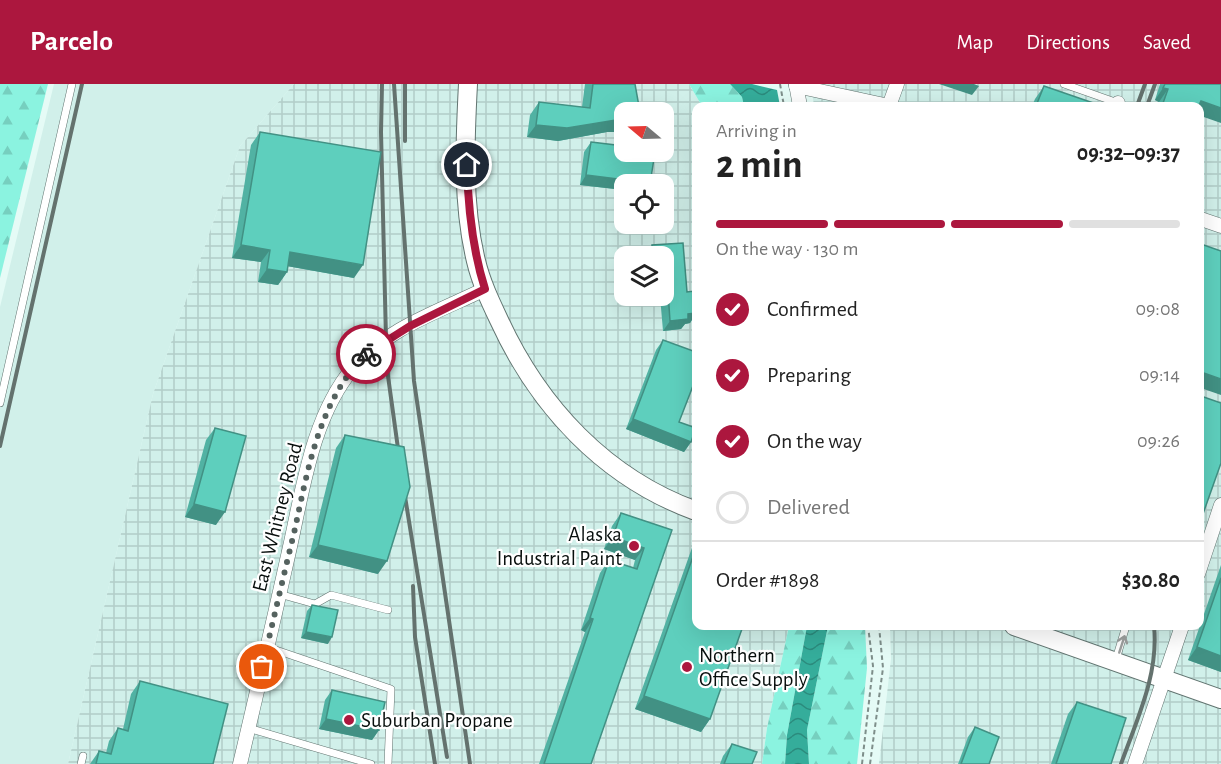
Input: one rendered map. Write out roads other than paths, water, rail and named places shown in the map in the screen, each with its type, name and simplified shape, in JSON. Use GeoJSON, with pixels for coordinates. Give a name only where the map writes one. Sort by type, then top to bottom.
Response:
{"type":"FeatureCollection","features":[{"type":"Feature","properties":{"kind":"street"},"geometry":{"type":"LineString","coordinates":[[468,84],[466,143],[470,223],[476,260],[485,289],[519,360],[541,395],[563,421],[618,471],[657,495],[692,509]]}},
{"type":"Feature","properties":{"kind":"street"},"geometry":{"type":"LineString","coordinates":[[890,102],[897,84]]}},
{"type":"Feature","properties":{"kind":"street"},"geometry":{"type":"LineString","coordinates":[[799,102],[796,85],[871,102]]}},
{"type":"Feature","properties":{"kind":"street"},"geometry":{"type":"LineString","coordinates":[[1204,220],[1221,226]]}},
{"type":"Feature","properties":{"kind":"street","name":"East Whitney Road"},"geometry":{"type":"LineString","coordinates":[[240,764],[279,594],[317,439],[326,412],[339,387],[354,367],[386,339],[485,289]]}},
{"type":"Feature","properties":{"kind":"street"},"geometry":{"type":"LineString","coordinates":[[1204,556],[1221,505]]}},
{"type":"Feature","properties":{"kind":"street"},"geometry":{"type":"LineString","coordinates":[[1040,630],[1115,662],[1221,699]]}},
{"type":"Feature","properties":{"kind":"street"},"geometry":{"type":"LineString","coordinates":[[1135,764],[1181,630]]}},
{"type":"Feature","properties":{"kind":"lane"},"geometry":{"type":"LineString","coordinates":[[0,403],[72,84]]}},
{"type":"Feature","properties":{"kind":"lane"},"geometry":{"type":"LineString","coordinates":[[1064,84],[1110,102]]}},
{"type":"Feature","properties":{"kind":"lane"},"geometry":{"type":"LineString","coordinates":[[279,594],[315,604],[331,595],[388,610]]}},
{"type":"Feature","properties":{"kind":"lane"},"geometry":{"type":"LineString","coordinates":[[1115,662],[1125,630]]}},
{"type":"Feature","properties":{"kind":"lane"},"geometry":{"type":"LineString","coordinates":[[267,647],[391,689],[388,764]]}},
{"type":"Feature","properties":{"kind":"lane"},"geometry":{"type":"LineString","coordinates":[[248,728],[371,764]]}},
{"type":"Feature","properties":{"kind":"water"},"geometry":{"type":"Polygon","coordinates":[[[730,84],[752,84],[777,90],[779,102],[743,102],[742,97],[730,84]]]}},
{"type":"Feature","properties":{"kind":"water"},"geometry":{"type":"Polygon","coordinates":[[[806,630],[827,630],[807,730],[809,764],[785,764],[787,735],[806,630]]]}},
{"type":"Feature","properties":{"kind":"railway"},"geometry":{"type":"LineString","coordinates":[[0,446],[82,84]]}},
{"type":"Feature","properties":{"kind":"railway"},"geometry":{"type":"LineString","coordinates":[[382,84],[386,339],[388,376],[400,463]]}},
{"type":"Feature","properties":{"kind":"railway"},"geometry":{"type":"LineString","coordinates":[[394,84],[414,381],[470,764]]}},
{"type":"Feature","properties":{"kind":"railway"},"geometry":{"type":"LineString","coordinates":[[405,84],[405,141]]}},
{"type":"Feature","properties":{"kind":"railway"},"geometry":{"type":"LineString","coordinates":[[1138,102],[1145,84]]}},
{"type":"Feature","properties":{"kind":"railway"},"geometry":{"type":"LineString","coordinates":[[1148,102],[1155,84]]}},
{"type":"Feature","properties":{"kind":"railway"},"geometry":{"type":"LineString","coordinates":[[403,484],[447,757]]}},
{"type":"Feature","properties":{"kind":"railway"},"geometry":{"type":"LineString","coordinates":[[413,586],[415,637],[435,764]]}},
{"type":"Feature","properties":{"kind":"railway"},"geometry":{"type":"LineString","coordinates":[[1121,764],[1150,679],[1155,644],[1154,630]]}},
{"type":"Feature","properties":{"kind":"place","name":"Alaska Industrial Paint"},"geometry":{"type":"Point","coordinates":[634,546]}},
{"type":"Feature","properties":{"kind":"place","name":"Northern Office Supply"},"geometry":{"type":"Point","coordinates":[687,667]}},
{"type":"Feature","properties":{"kind":"place","name":"Suburban Propane"},"geometry":{"type":"Point","coordinates":[349,720]}}]}
